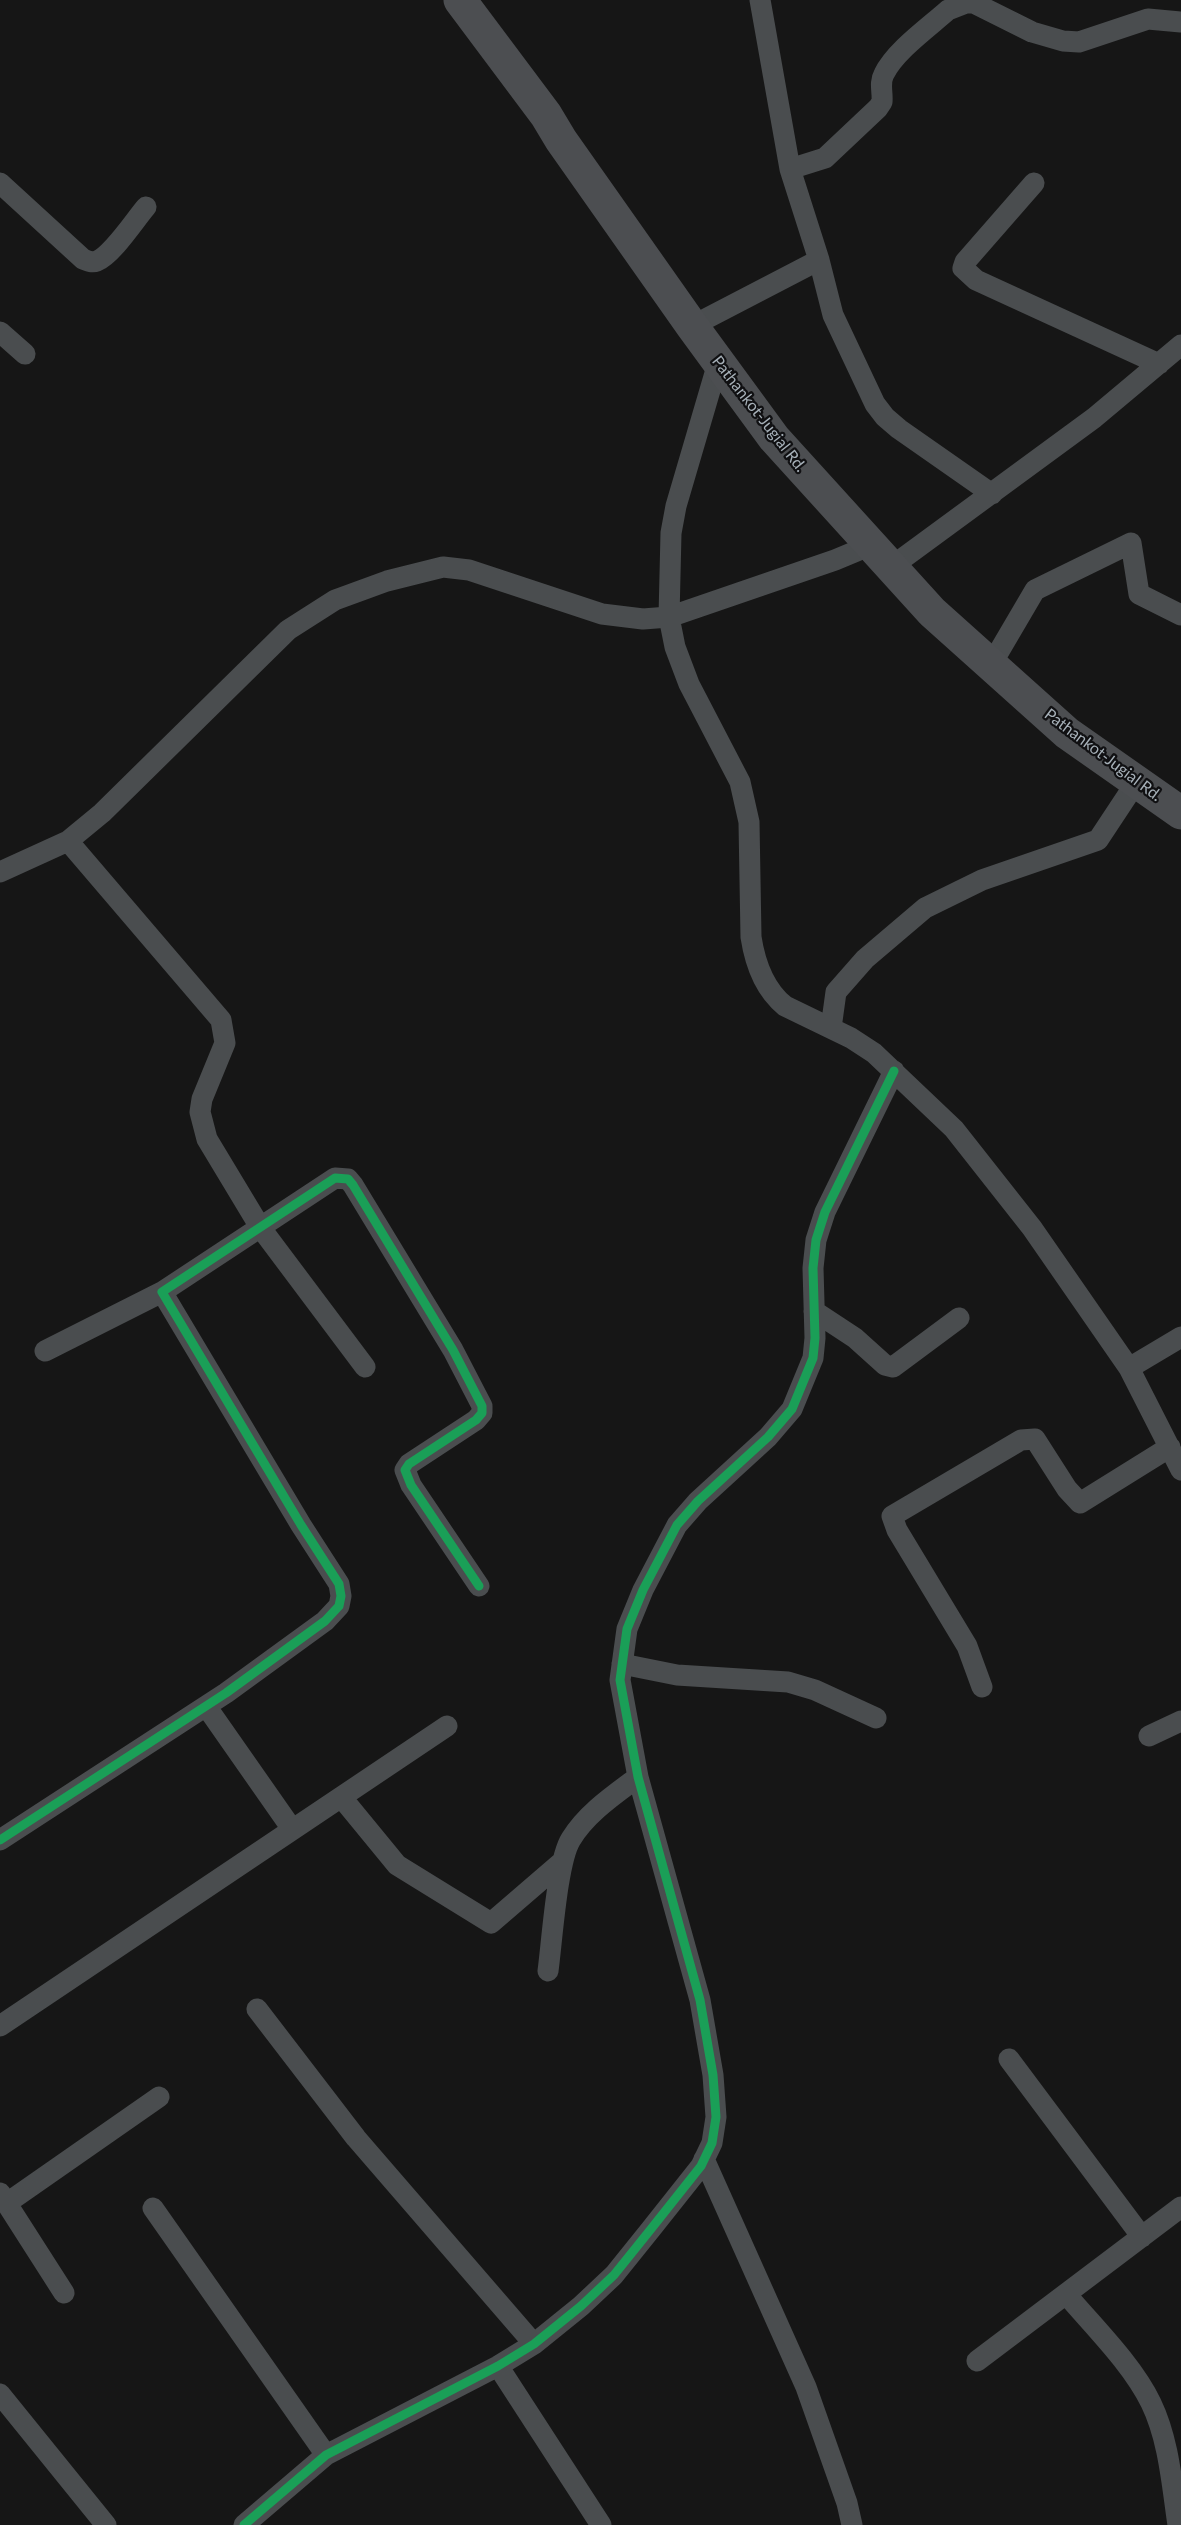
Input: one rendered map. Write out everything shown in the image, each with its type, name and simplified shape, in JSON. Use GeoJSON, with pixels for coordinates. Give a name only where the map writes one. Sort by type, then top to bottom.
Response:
{"type":"FeatureCollection","features":[{"type":"Feature","properties":{"kind":"main road","name":"Pathankot-Jugial Rd."},"geometry":{"type":"LineString","coordinates":[[460,0],[546,115],[561,140],[718,363],[774,438],[932,612],[1067,733],[1181,813]]}},
{"type":"Feature","properties":{"kind":"street"},"geometry":{"type":"LineString","coordinates":[[760,0],[790,169],[819,260],[833,315],[875,404],[885,417],[992,494]]}},
{"type":"Feature","properties":{"kind":"street"},"geometry":{"type":"LineString","coordinates":[[790,169],[825,158],[878,108],[882,102],[880,88],[883,75],[892,60],[945,5],[974,3],[1032,32],[1063,41],[1079,42],[1148,19],[1181,22]]}},
{"type":"Feature","properties":{"kind":"street"},"geometry":{"type":"LineString","coordinates":[[0,183],[83,259],[90,262],[97,261],[114,246],[146,207]]}},
{"type":"Feature","properties":{"kind":"street"},"geometry":{"type":"LineString","coordinates":[[1034,183],[965,262],[963,268],[967,274],[1159,364]]}},
{"type":"Feature","properties":{"kind":"street"},"geometry":{"type":"LineString","coordinates":[[692,326],[819,260]]}},
{"type":"Feature","properties":{"kind":"street"},"geometry":{"type":"LineString","coordinates":[[0,332],[24,354]]}},
{"type":"Feature","properties":{"kind":"street"},"geometry":{"type":"LineString","coordinates":[[0,872],[68,841],[102,813],[288,630],[335,600],[387,581],[443,567],[470,570],[602,614],[643,619],[669,617],[834,560],[881,556],[992,494],[1094,418],[1181,345]]}},
{"type":"Feature","properties":{"kind":"street"},"geometry":{"type":"LineString","coordinates":[[718,363],[674,515],[671,533],[669,617],[675,647],[689,684],[740,782],[749,822],[751,937],[753,956],[760,973],[777,999],[785,1006],[831,1028],[874,1053],[954,1129],[1038,1237],[1129,1368],[1181,1470]]}},
{"type":"Feature","properties":{"kind":"street"},"geometry":{"type":"LineString","coordinates":[[991,665],[1035,590],[1131,543],[1139,594],[1181,615]]}},
{"type":"Feature","properties":{"kind":"street"},"geometry":{"type":"LineString","coordinates":[[831,1028],[836,992],[865,958],[925,908],[982,880],[1098,840],[1137,781]]}},
{"type":"Feature","properties":{"kind":"street"},"geometry":{"type":"LineString","coordinates":[[68,841],[221,1020],[225,1043],[202,1099],[200,1112],[207,1139],[261,1227],[365,1367]]}},
{"type":"Feature","properties":{"kind":"street"},"geometry":{"type":"LineString","coordinates":[[244,2525],[326,2455],[498,2366],[534,2344],[582,2306],[614,2275],[704,2159],[712,2143],[716,2116],[713,2075],[699,2000],[638,1777],[620,1680],[627,1629],[643,1590],[677,1525],[698,1501],[768,1437],[792,1409],[813,1358],[813,1268],[816,1240],[825,1212],[894,1071]]}},
{"type":"Feature","properties":{"kind":"street"},"geometry":{"type":"LineString","coordinates":[[45,1351],[162,1292],[335,1178],[348,1179],[453,1350],[482,1406],[482,1413],[476,1420],[409,1464],[405,1470],[411,1485],[479,1586]]}},
{"type":"Feature","properties":{"kind":"street"},"geometry":{"type":"LineString","coordinates":[[0,1840],[206,1706],[325,1621],[339,1606],[341,1596],[339,1584],[301,1525],[162,1292]]}},
{"type":"Feature","properties":{"kind":"street"},"geometry":{"type":"LineString","coordinates":[[814,1311],[855,1338],[885,1365],[893,1367],[959,1318]]}},
{"type":"Feature","properties":{"kind":"street"},"geometry":{"type":"LineString","coordinates":[[1129,1368],[1181,1336]]}},
{"type":"Feature","properties":{"kind":"street"},"geometry":{"type":"LineString","coordinates":[[982,1687],[967,1646],[897,1530],[892,1516],[1021,1440],[1035,1439],[1067,1489],[1080,1503],[1170,1448]]}},
{"type":"Feature","properties":{"kind":"street"},"geometry":{"type":"LineString","coordinates":[[622,1664],[677,1675],[788,1682],[815,1690],[876,1718]]}},
{"type":"Feature","properties":{"kind":"street"},"geometry":{"type":"LineString","coordinates":[[206,1706],[292,1829]]}},
{"type":"Feature","properties":{"kind":"street"},"geometry":{"type":"LineString","coordinates":[[1149,1736],[1181,1720]]}},
{"type":"Feature","properties":{"kind":"street"},"geometry":{"type":"LineString","coordinates":[[0,2026],[447,1726]]}},
{"type":"Feature","properties":{"kind":"street"},"geometry":{"type":"LineString","coordinates":[[548,1971],[563,1861],[569,1841],[601,1805],[638,1777]]}},
{"type":"Feature","properties":{"kind":"street"},"geometry":{"type":"LineString","coordinates":[[342,1798],[396,1865],[491,1923],[563,1861]]}},
{"type":"Feature","properties":{"kind":"street"},"geometry":{"type":"LineString","coordinates":[[257,2009],[356,2138],[534,2344]]}},
{"type":"Feature","properties":{"kind":"street"},"geometry":{"type":"LineString","coordinates":[[1009,2059],[1142,2237]]}},
{"type":"Feature","properties":{"kind":"street"},"geometry":{"type":"LineString","coordinates":[[64,2294],[4,2198],[159,2097]]}},
{"type":"Feature","properties":{"kind":"street"},"geometry":{"type":"LineString","coordinates":[[704,2159],[806,2387],[848,2503],[852,2525]]}},
{"type":"Feature","properties":{"kind":"street"},"geometry":{"type":"LineString","coordinates":[[976,2361],[1181,2207]]}},
{"type":"Feature","properties":{"kind":"street"},"geometry":{"type":"LineString","coordinates":[[153,2208],[326,2455]]}},
{"type":"Feature","properties":{"kind":"street"},"geometry":{"type":"LineString","coordinates":[[1066,2294],[1134,2376],[1151,2404],[1168,2461],[1178,2525]]}},
{"type":"Feature","properties":{"kind":"street"},"geometry":{"type":"LineString","coordinates":[[498,2366],[601,2525]]}},
{"type":"Feature","properties":{"kind":"street"},"geometry":{"type":"LineString","coordinates":[[0,2394],[106,2525]]}},
{"type":"Feature","properties":{"kind":"cycle path"},"geometry":{"type":"LineString","coordinates":[[244,2525],[326,2455],[498,2366],[534,2344],[581,2306],[614,2275],[651,2229],[701,2166],[712,2143],[716,2117],[713,2075],[700,2000],[638,1777],[620,1680],[627,1629],[643,1590],[677,1525],[698,1501],[768,1437],[792,1409],[813,1358],[815,1338],[813,1268],[816,1240],[825,1212],[894,1071]]}},
{"type":"Feature","properties":{"kind":"cycle path"},"geometry":{"type":"LineString","coordinates":[[0,1840],[226,1693],[325,1621],[339,1606],[341,1596],[339,1584],[301,1525],[162,1292],[335,1178],[348,1179],[353,1185],[453,1350],[482,1406],[482,1413],[476,1420],[409,1464],[405,1470],[411,1485],[479,1586]]}}]}
